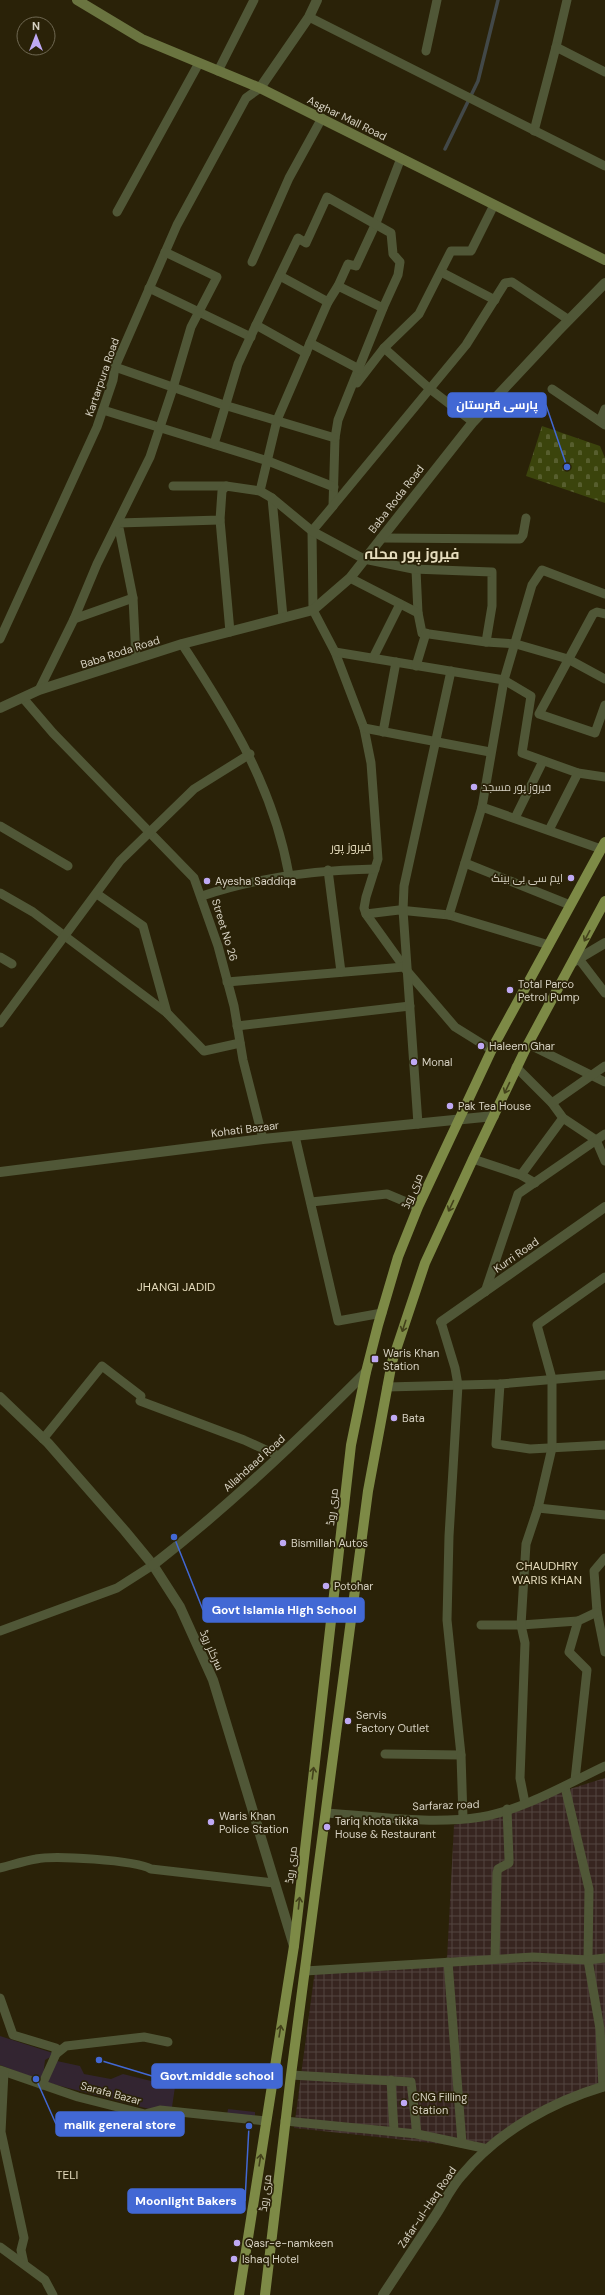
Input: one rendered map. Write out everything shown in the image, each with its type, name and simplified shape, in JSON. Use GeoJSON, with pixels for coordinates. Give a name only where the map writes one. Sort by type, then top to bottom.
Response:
{"type":"FeatureCollection","features":[{"type":"Feature","properties":{"kind":"main road","name":"Asghar Mall Road"},"geometry":{"type":"LineString","coordinates":[[78,0],[142,39],[260,88],[605,260]]}},
{"type":"Feature","properties":{"kind":"main road","name":"مری روڈ"},"geometry":{"type":"LineString","coordinates":[[239,2295],[294,1946],[351,1445],[366,1372],[398,1257],[418,1206],[457,1120],[492,1050],[603,846]]}},
{"type":"Feature","properties":{"kind":"main road","name":"مری روڈ"},"geometry":{"type":"LineString","coordinates":[[265,2295],[285,2121],[368,1491],[392,1362],[425,1263],[473,1159],[516,1067],[576,961],[605,901]]}},
{"type":"Feature","properties":{"kind":"street"},"geometry":{"type":"LineString","coordinates":[[218,71],[254,0]]}},
{"type":"Feature","properties":{"kind":"street"},"geometry":{"type":"LineString","coordinates":[[260,88],[309,17],[317,0]]}},
{"type":"Feature","properties":{"kind":"street"},"geometry":{"type":"LineString","coordinates":[[426,51],[437,0]]}},
{"type":"Feature","properties":{"kind":"street"},"geometry":{"type":"LineString","coordinates":[[534,130],[556,47],[566,0]]}},
{"type":"Feature","properties":{"kind":"street"},"geometry":{"type":"LineString","coordinates":[[309,17],[605,166]]}},
{"type":"Feature","properties":{"kind":"street"},"geometry":{"type":"LineString","coordinates":[[556,47],[605,72]]}},
{"type":"Feature","properties":{"kind":"street"},"geometry":{"type":"LineString","coordinates":[[117,212],[199,63]]}},
{"type":"Feature","properties":{"kind":"street","name":"Kartarpura Road"},"geometry":{"type":"LineString","coordinates":[[0,639],[54,524],[103,410],[115,368],[177,225],[246,98],[260,88]]}},
{"type":"Feature","properties":{"kind":"street"},"geometry":{"type":"LineString","coordinates":[[252,262],[289,178],[322,118]]}},
{"type":"Feature","properties":{"kind":"street"},"geometry":{"type":"LineString","coordinates":[[260,491],[277,420],[328,302],[338,286],[348,264],[356,266],[376,223],[401,158]]}},
{"type":"Feature","properties":{"kind":"street"},"geometry":{"type":"LineString","coordinates":[[214,444],[224,405],[238,364],[298,238],[306,242],[326,197],[376,223],[391,233],[393,254],[400,262],[398,275],[383,308],[338,420],[335,438],[333,506]]}},
{"type":"Feature","properties":{"kind":"street"},"geometry":{"type":"LineString","coordinates":[[348,394],[384,348],[419,314],[442,272],[451,251],[471,251],[494,205]]}},
{"type":"Feature","properties":{"kind":"street"},"geometry":{"type":"LineString","coordinates":[[39,690],[74,619],[97,564],[150,457],[191,327],[217,277],[165,252]]}},
{"type":"Feature","properties":{"kind":"street"},"geometry":{"type":"LineString","coordinates":[[442,272],[495,300]]}},
{"type":"Feature","properties":{"kind":"street"},"geometry":{"type":"LineString","coordinates":[[280,276],[328,302]]}},
{"type":"Feature","properties":{"kind":"street"},"geometry":{"type":"LineString","coordinates":[[492,1050],[455,1027],[406,969],[366,914],[364,908],[366,897],[378,859],[371,763],[364,728],[335,652],[314,610],[312,531],[466,345],[505,283],[512,282],[569,320]]}},
{"type":"Feature","properties":{"kind":"street","name":"Baba Roda Road"},"geometry":{"type":"LineString","coordinates":[[0,708],[39,690],[182,644],[314,610],[350,578],[473,422],[605,284]]}},
{"type":"Feature","properties":{"kind":"street"},"geometry":{"type":"LineString","coordinates":[[338,286],[383,308]]}},
{"type":"Feature","properties":{"kind":"street"},"geometry":{"type":"LineString","coordinates":[[149,288],[251,337]]}},
{"type":"Feature","properties":{"kind":"street"},"geometry":{"type":"LineString","coordinates":[[256,325],[306,353]]}},
{"type":"Feature","properties":{"kind":"street"},"geometry":{"type":"LineString","coordinates":[[310,343],[359,369]]}},
{"type":"Feature","properties":{"kind":"street"},"geometry":{"type":"LineString","coordinates":[[384,348],[430,389],[473,422]]}},
{"type":"Feature","properties":{"kind":"street"},"geometry":{"type":"LineString","coordinates":[[115,368],[224,405],[335,438]]}},
{"type":"Feature","properties":{"kind":"street"},"geometry":{"type":"LineString","coordinates":[[552,389],[602,423],[605,409]]}},
{"type":"Feature","properties":{"kind":"street"},"geometry":{"type":"LineString","coordinates":[[103,410],[268,461],[334,487]]}},
{"type":"Feature","properties":{"kind":"street"},"geometry":{"type":"LineString","coordinates":[[173,486],[226,486],[260,491],[272,498],[312,531],[364,559],[416,570],[492,572],[492,606],[486,642]]}},
{"type":"Feature","properties":{"kind":"street"},"geometry":{"type":"LineString","coordinates":[[226,486],[222,491],[220,520],[230,632]]}},
{"type":"Feature","properties":{"kind":"street"},"geometry":{"type":"LineString","coordinates":[[272,498],[283,617]]}},
{"type":"Feature","properties":{"kind":"street"},"geometry":{"type":"LineString","coordinates":[[381,538],[520,539],[523,535],[526,518]]}},
{"type":"Feature","properties":{"kind":"street"},"geometry":{"type":"LineString","coordinates":[[118,523],[220,520]]}},
{"type":"Feature","properties":{"kind":"street"},"geometry":{"type":"LineString","coordinates":[[118,523],[133,598],[136,659]]}},
{"type":"Feature","properties":{"kind":"street"},"geometry":{"type":"LineString","coordinates":[[416,570],[418,613],[422,633],[486,642],[516,644],[568,659],[605,679]]}},
{"type":"Feature","properties":{"kind":"street"},"geometry":{"type":"LineString","coordinates":[[449,915],[482,807],[490,752],[504,680],[516,644],[532,585],[540,572],[544,570],[605,594]]}},
{"type":"Feature","properties":{"kind":"street"},"geometry":{"type":"LineString","coordinates":[[350,578],[418,613]]}},
{"type":"Feature","properties":{"kind":"street"},"geometry":{"type":"LineString","coordinates":[[74,619],[133,598]]}},
{"type":"Feature","properties":{"kind":"street"},"geometry":{"type":"LineString","coordinates":[[373,658],[400,604]]}},
{"type":"Feature","properties":{"kind":"street"},"geometry":{"type":"LineString","coordinates":[[605,614],[597,612],[593,614],[539,714],[595,733],[605,705]]}},
{"type":"Feature","properties":{"kind":"street"},"geometry":{"type":"LineString","coordinates":[[416,666],[426,633]]}},
{"type":"Feature","properties":{"kind":"street"},"geometry":{"type":"LineString","coordinates":[[182,644],[224,708],[250,754],[266,795],[284,850],[289,875]]}},
{"type":"Feature","properties":{"kind":"street"},"geometry":{"type":"LineString","coordinates":[[335,652],[504,680],[531,696],[522,753],[578,773],[605,777]]}},
{"type":"Feature","properties":{"kind":"street"},"geometry":{"type":"LineString","coordinates":[[383,732],[396,662]]}},
{"type":"Feature","properties":{"kind":"street"},"geometry":{"type":"LineString","coordinates":[[418,1124],[406,969],[403,910],[404,886],[451,671]]}},
{"type":"Feature","properties":{"kind":"street","name":"Street No 26"},"geometry":{"type":"LineString","coordinates":[[23,698],[53,733],[194,878],[202,896],[228,982],[240,1043],[263,1139]]}},
{"type":"Feature","properties":{"kind":"street"},"geometry":{"type":"LineString","coordinates":[[364,728],[490,752]]}},
{"type":"Feature","properties":{"kind":"street"},"geometry":{"type":"LineString","coordinates":[[0,1023],[120,861],[149,831],[194,789],[250,754]]}},
{"type":"Feature","properties":{"kind":"street"},"geometry":{"type":"LineString","coordinates":[[515,818],[543,761]]}},
{"type":"Feature","properties":{"kind":"street"},"geometry":{"type":"LineString","coordinates":[[549,830],[578,773]]}},
{"type":"Feature","properties":{"kind":"street"},"geometry":{"type":"LineString","coordinates":[[482,807],[549,830],[603,846]]}},
{"type":"Feature","properties":{"kind":"street"},"geometry":{"type":"LineString","coordinates":[[0,826],[68,866]]}},
{"type":"Feature","properties":{"kind":"street"},"geometry":{"type":"LineString","coordinates":[[465,863],[570,905]]}},
{"type":"Feature","properties":{"kind":"street"},"geometry":{"type":"LineString","coordinates":[[202,896],[234,885],[289,875],[328,870],[375,870]]}},
{"type":"Feature","properties":{"kind":"street"},"geometry":{"type":"LineString","coordinates":[[328,870],[341,972]]}},
{"type":"Feature","properties":{"kind":"street"},"geometry":{"type":"LineString","coordinates":[[0,893],[33,912],[166,1013],[204,1051],[240,1043]]}},
{"type":"Feature","properties":{"kind":"street"},"geometry":{"type":"LineString","coordinates":[[97,894],[143,926],[166,1013]]}},
{"type":"Feature","properties":{"kind":"street"},"geometry":{"type":"LineString","coordinates":[[366,914],[403,910],[449,915],[549,945]]}},
{"type":"Feature","properties":{"kind":"street"},"geometry":{"type":"LineString","coordinates":[[605,943],[576,961],[605,993]]}},
{"type":"Feature","properties":{"kind":"street"},"geometry":{"type":"LineString","coordinates":[[0,957],[12,964]]}},
{"type":"Feature","properties":{"kind":"street"},"geometry":{"type":"LineString","coordinates":[[228,982],[341,972],[406,969]]}},
{"type":"Feature","properties":{"kind":"street"},"geometry":{"type":"LineString","coordinates":[[237,1026],[410,1006]]}},
{"type":"Feature","properties":{"kind":"street"},"geometry":{"type":"LineString","coordinates":[[528,1044],[605,1082]]}},
{"type":"Feature","properties":{"kind":"street"},"geometry":{"type":"LineString","coordinates":[[552,1103],[605,1066]]}},
{"type":"Feature","properties":{"kind":"street"},"geometry":{"type":"LineString","coordinates":[[516,1067],[552,1103],[563,1118],[596,1140],[605,1161]]}},
{"type":"Feature","properties":{"kind":"street","name":"Kohati Bazaar"},"geometry":{"type":"LineString","coordinates":[[0,1172],[263,1139],[494,1116]]}},
{"type":"Feature","properties":{"kind":"street"},"geometry":{"type":"LineString","coordinates":[[521,1175],[563,1118]]}},
{"type":"Feature","properties":{"kind":"street"},"geometry":{"type":"LineString","coordinates":[[485,1292],[518,1194],[605,1134]]}},
{"type":"Feature","properties":{"kind":"street"},"geometry":{"type":"LineString","coordinates":[[294,1136],[311,1202],[338,1321],[382,1313]]}},
{"type":"Feature","properties":{"kind":"street"},"geometry":{"type":"LineString","coordinates":[[473,1159],[521,1175],[535,1183]]}},
{"type":"Feature","properties":{"kind":"street"},"geometry":{"type":"LineString","coordinates":[[311,1202],[386,1194],[418,1206]]}},
{"type":"Feature","properties":{"kind":"street","name":"Kurri Road"},"geometry":{"type":"LineString","coordinates":[[441,1322],[605,1207]]}},
{"type":"Feature","properties":{"kind":"street"},"geometry":{"type":"LineString","coordinates":[[525,1803],[520,1778],[525,1643],[521,1625],[526,1544],[538,1508],[552,1448],[552,1379],[537,1325],[605,1277]]}},
{"type":"Feature","properties":{"kind":"street"},"geometry":{"type":"LineString","coordinates":[[441,1322],[455,1368],[458,1385],[449,1536],[448,1620],[461,1755],[463,1818]]}},
{"type":"Feature","properties":{"kind":"street"},"geometry":{"type":"LineString","coordinates":[[43,1439],[102,1366],[141,1398],[279,1456]]}},
{"type":"Feature","properties":{"kind":"street","name":"Allahdaad Road"},"geometry":{"type":"LineString","coordinates":[[153,1565],[194,1533],[279,1456],[366,1372]]}},
{"type":"Feature","properties":{"kind":"street"},"geometry":{"type":"LineString","coordinates":[[387,1387],[500,1384],[605,1375]]}},
{"type":"Feature","properties":{"kind":"street"},"geometry":{"type":"LineString","coordinates":[[500,1384],[496,1444],[530,1449],[605,1445]]}},
{"type":"Feature","properties":{"kind":"street","name":"سرکلر روڈ"},"geometry":{"type":"LineString","coordinates":[[0,1397],[43,1439],[153,1565],[180,1607],[213,1680],[294,1946]]}},
{"type":"Feature","properties":{"kind":"street"},"geometry":{"type":"LineString","coordinates":[[538,1508],[605,1515]]}},
{"type":"Feature","properties":{"kind":"street"},"geometry":{"type":"LineString","coordinates":[[605,1558],[594,1571],[597,1612],[605,1652]]}},
{"type":"Feature","properties":{"kind":"street"},"geometry":{"type":"LineString","coordinates":[[0,1631],[117,1588],[153,1565]]}},
{"type":"Feature","properties":{"kind":"street"},"geometry":{"type":"LineString","coordinates":[[481,1625],[521,1625],[578,1621],[597,1612]]}},
{"type":"Feature","properties":{"kind":"street"},"geometry":{"type":"LineString","coordinates":[[575,1780],[587,1670],[569,1652],[578,1621]]}},
{"type":"Feature","properties":{"kind":"street"},"geometry":{"type":"LineString","coordinates":[[385,1754],[461,1755]]}},
{"type":"Feature","properties":{"kind":"street","name":"Sarfaraz road"},"geometry":{"type":"LineString","coordinates":[[326,1813],[428,1820],[482,1817],[525,1803],[565,1787],[575,1780],[605,1766]]}},
{"type":"Feature","properties":{"kind":"street"},"geometry":{"type":"LineString","coordinates":[[565,1787],[589,1889],[588,1960],[600,2029],[604,2086]]}},
{"type":"Feature","properties":{"kind":"street"},"geometry":{"type":"LineString","coordinates":[[495,1959],[497,1873],[498,1869],[509,1863],[507,1809]]}},
{"type":"Feature","properties":{"kind":"street"},"geometry":{"type":"LineString","coordinates":[[0,1868],[37,1858],[79,1859],[140,1865],[151,1869],[274,1882]]}},
{"type":"Feature","properties":{"kind":"street"},"geometry":{"type":"LineString","coordinates":[[305,1970],[533,1957],[588,1960],[605,1958]]}},
{"type":"Feature","properties":{"kind":"street"},"geometry":{"type":"LineString","coordinates":[[448,1962],[462,2143]]}},
{"type":"Feature","properties":{"kind":"street"},"geometry":{"type":"LineString","coordinates":[[0,1998],[13,2035],[56,2048],[56,2054],[42,2085]]}},
{"type":"Feature","properties":{"kind":"street"},"geometry":{"type":"LineString","coordinates":[[56,2054],[66,2046],[102,2041],[144,2037],[168,2042]]}},
{"type":"Feature","properties":{"kind":"street"},"geometry":{"type":"LineString","coordinates":[[2,2071],[2,2132],[24,2238],[21,2250],[24,2264]]}},
{"type":"Feature","properties":{"kind":"street","name":"Sarafa Bazar"},"geometry":{"type":"LineString","coordinates":[[2,2071],[42,2085],[145,2114],[160,2110],[266,2121]]}},
{"type":"Feature","properties":{"kind":"street"},"geometry":{"type":"LineString","coordinates":[[291,2075],[411,2082],[417,2134]]}},
{"type":"Feature","properties":{"kind":"street"},"geometry":{"type":"LineString","coordinates":[[391,2080],[394,2131]]}},
{"type":"Feature","properties":{"kind":"street","name":"Zafar-ul-Haq Road"},"geometry":{"type":"LineString","coordinates":[[383,2295],[461,2175],[488,2149],[512,2129],[548,2107],[589,2090],[604,2086]]}},
{"type":"Feature","properties":{"kind":"street"},"geometry":{"type":"LineString","coordinates":[[285,2121],[417,2134],[488,2149]]}},
{"type":"Feature","properties":{"kind":"street"},"geometry":{"type":"LineString","coordinates":[[0,2247],[45,2280],[53,2295]]}},
{"type":"Feature","properties":{"kind":"shaded area"},"geometry":{"type":"Polygon","coordinates":[[[605,1778],[605,2084],[570,2094],[488,2149],[294,2128],[315,1970],[447,1959],[454,1825],[605,1778]]]}},
{"type":"Feature","properties":{"kind":"shaded area"},"geometry":{"type":"Polygon","coordinates":[[[0,2036],[56,2054],[45,2060],[42,2085],[31,2077],[0,2065],[0,2036]]]}},
{"type":"Feature","properties":{"kind":"shaded area"},"geometry":{"type":"Polygon","coordinates":[[[57,2061],[80,2066],[84,2074],[111,2079],[123,2074],[175,2087],[172,2107],[149,2109],[45,2082],[57,2061]]]}},
{"type":"Feature","properties":{"kind":"shaded area"},"geometry":{"type":"Polygon","coordinates":[[[228,2109],[255,2112],[255,2117],[227,2115],[228,2109]]]}},
{"type":"Feature","properties":{"kind":"green space"},"geometry":{"type":"Polygon","coordinates":[[[542,426],[600,446],[605,458],[605,503],[526,476],[542,426]]]}},
{"type":"Feature","properties":{"kind":"waterway"},"geometry":{"type":"LineString","coordinates":[[445,149],[478,81],[498,0]]}},
{"type":"Feature","properties":{"kind":"place","name":"پارسی قبرستان"},"geometry":{"type":"Point","coordinates":[567,467]}},
{"type":"Feature","properties":{"kind":"place","name":"فیروز پور مسجد"},"geometry":{"type":"Point","coordinates":[474,787]}},
{"type":"Feature","properties":{"kind":"place","name":"ایم سی بی بینک"},"geometry":{"type":"Point","coordinates":[571,878]}},
{"type":"Feature","properties":{"kind":"place","name":"Ayesha Saddiqa"},"geometry":{"type":"Point","coordinates":[207,881]}},
{"type":"Feature","properties":{"kind":"place","name":"Total Parco Petrol Pump"},"geometry":{"type":"Point","coordinates":[510,990]}},
{"type":"Feature","properties":{"kind":"place","name":"Haleem Ghar"},"geometry":{"type":"Point","coordinates":[481,1046]}},
{"type":"Feature","properties":{"kind":"place","name":"Monal"},"geometry":{"type":"Point","coordinates":[414,1062]}},
{"type":"Feature","properties":{"kind":"place","name":"Pak Tea House"},"geometry":{"type":"Point","coordinates":[450,1106]}},
{"type":"Feature","properties":{"kind":"place","name":"Waris Khan Station"},"geometry":{"type":"Point","coordinates":[375,1359]}},
{"type":"Feature","properties":{"kind":"place","name":"Bata"},"geometry":{"type":"Point","coordinates":[394,1418]}},
{"type":"Feature","properties":{"kind":"place","name":"Govt Islamia High School"},"geometry":{"type":"Point","coordinates":[174,1537]}},
{"type":"Feature","properties":{"kind":"place","name":"Bismillah Autos"},"geometry":{"type":"Point","coordinates":[283,1543]}},
{"type":"Feature","properties":{"kind":"place","name":"Potohar"},"geometry":{"type":"Point","coordinates":[326,1586]}},
{"type":"Feature","properties":{"kind":"place","name":"Servis Factory Outlet"},"geometry":{"type":"Point","coordinates":[348,1721]}},
{"type":"Feature","properties":{"kind":"place","name":"Waris Khan Police Station"},"geometry":{"type":"Point","coordinates":[211,1822]}},
{"type":"Feature","properties":{"kind":"place","name":"Tariq khota tikka House & Restaurant"},"geometry":{"type":"Point","coordinates":[327,1827]}},
{"type":"Feature","properties":{"kind":"place","name":"Govt.middle school"},"geometry":{"type":"Point","coordinates":[99,2060]}},
{"type":"Feature","properties":{"kind":"place","name":"malik general store"},"geometry":{"type":"Point","coordinates":[36,2079]}},
{"type":"Feature","properties":{"kind":"place","name":"CNG Filling Station"},"geometry":{"type":"Point","coordinates":[404,2103]}},
{"type":"Feature","properties":{"kind":"place","name":"Moonlight Bakers"},"geometry":{"type":"Point","coordinates":[249,2126]}},
{"type":"Feature","properties":{"kind":"place","name":"Qasr-e-namkeen"},"geometry":{"type":"Point","coordinates":[237,2243]}},
{"type":"Feature","properties":{"kind":"place","name":"Ishaq Hotel"},"geometry":{"type":"Point","coordinates":[234,2259]}},
{"type":"Feature","properties":{"kind":"district","name":"فیروز پور محلہ"},"geometry":{"type":"Point","coordinates":[412,554]}},
{"type":"Feature","properties":{"kind":"district","name":"فیروز پور"},"geometry":{"type":"Point","coordinates":[351,847]}},
{"type":"Feature","properties":{"kind":"district","name":"JHANGI JADID"},"geometry":{"type":"Point","coordinates":[176,1287]}},
{"type":"Feature","properties":{"kind":"district","name":"CHAUDHRY WARIS KHAN"},"geometry":{"type":"Point","coordinates":[547,1573]}},
{"type":"Feature","properties":{"kind":"district","name":"TELI"},"geometry":{"type":"Point","coordinates":[67,2175]}}]}
